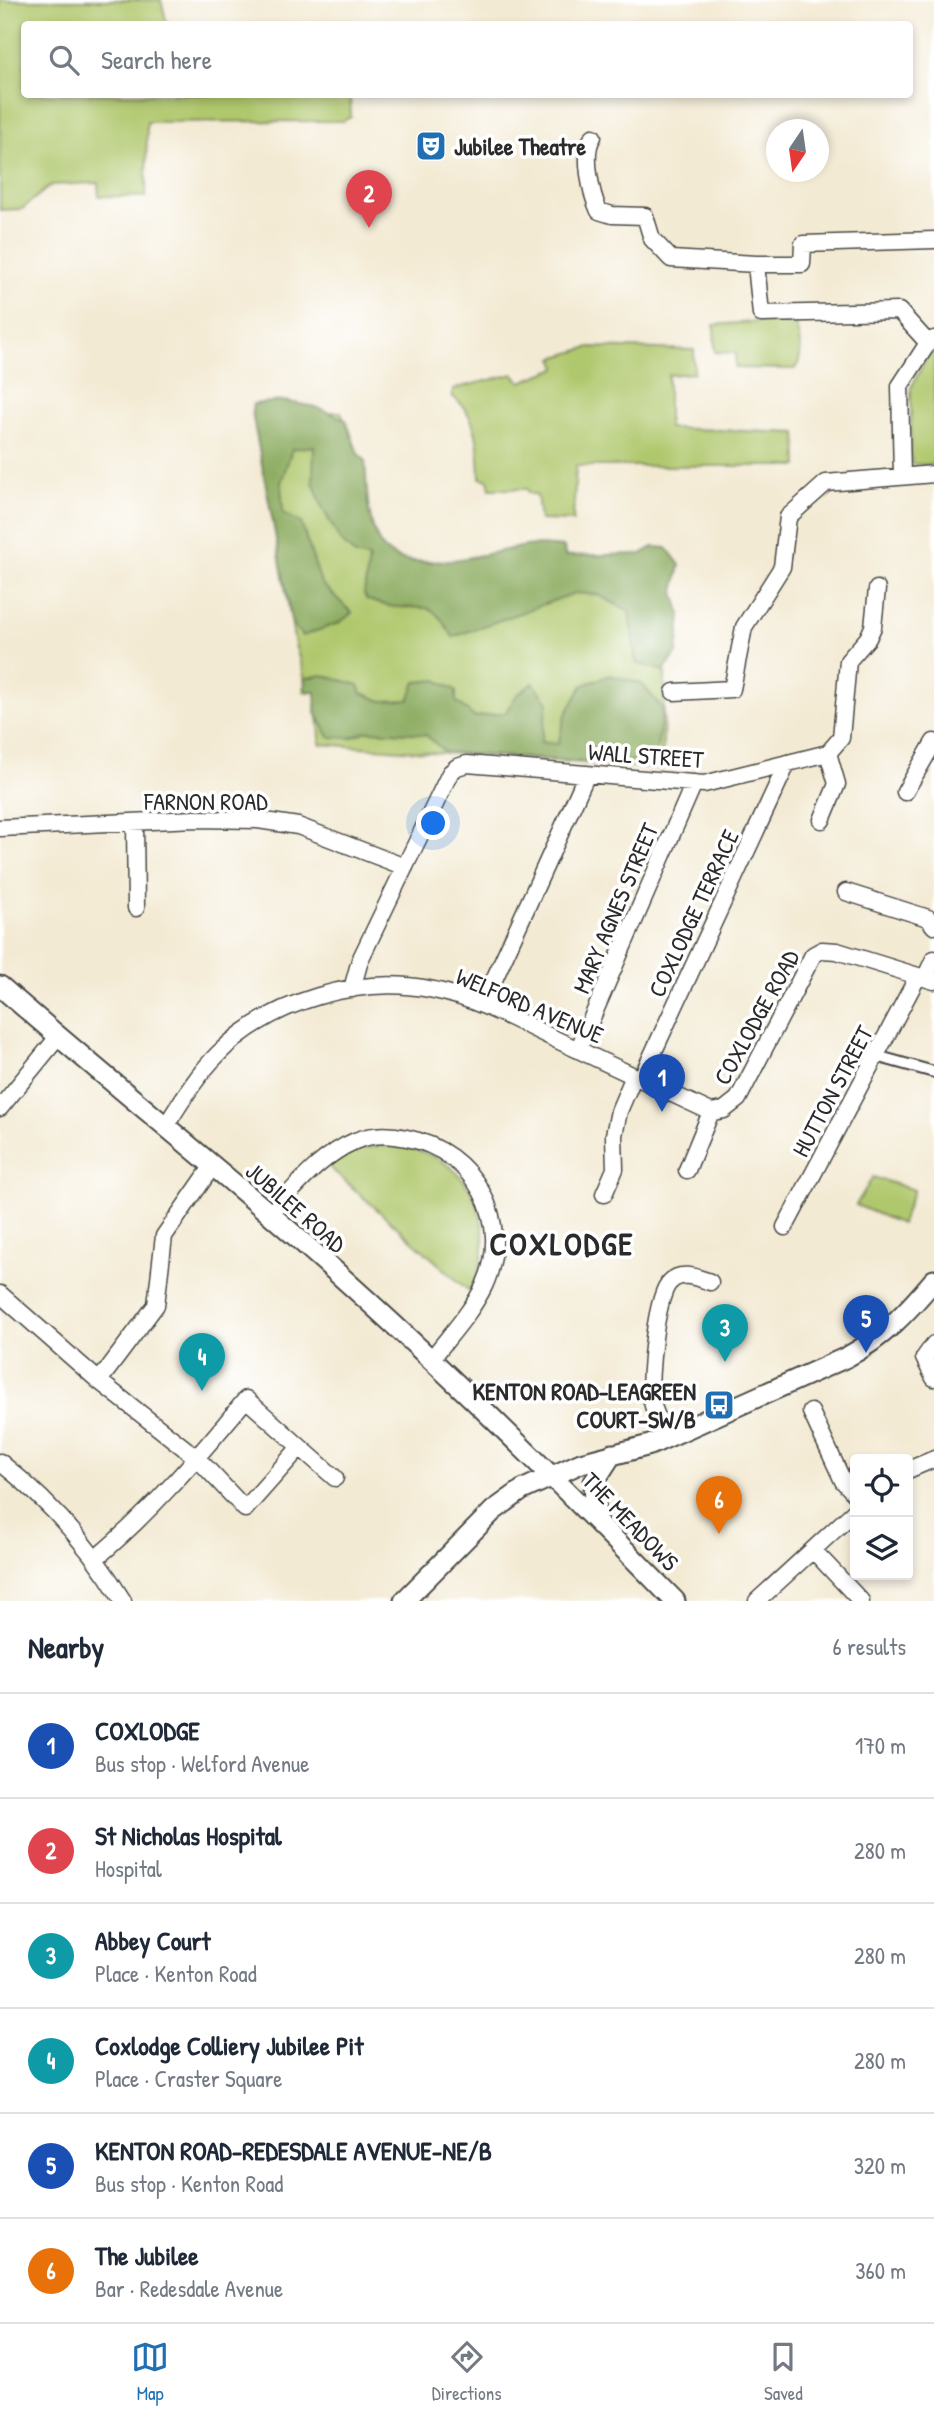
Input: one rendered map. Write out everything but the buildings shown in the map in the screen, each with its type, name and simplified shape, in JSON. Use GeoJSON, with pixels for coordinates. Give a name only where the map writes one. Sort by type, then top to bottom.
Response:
{"type":"FeatureCollection","features":[{"type":"Feature","properties":{"kind":"street"},"geometry":{"type":"LineString","coordinates":[[593,137],[586,150],[592,197],[599,211],[645,216],[653,239],[671,259],[802,264],[803,244],[934,240]]}},
{"type":"Feature","properties":{"kind":"street"},"geometry":{"type":"LineString","coordinates":[[756,264],[761,314],[899,311],[931,341],[900,386],[902,476]]}},
{"type":"Feature","properties":{"kind":"street"},"geometry":{"type":"LineString","coordinates":[[674,692],[732,689],[744,627],[782,567],[788,517],[826,483],[934,474]]}},
{"type":"Feature","properties":{"kind":"street"},"geometry":{"type":"LineString","coordinates":[[822,820],[837,784],[828,754],[841,738],[848,661],[868,638],[873,627],[877,589]]}},
{"type":"Feature","properties":{"kind":"street"},"geometry":{"type":"LineString","coordinates":[[905,792],[934,742]]}},
{"type":"Feature","properties":{"kind":"street","name":"WALL STREET"},"geometry":{"type":"LineString","coordinates":[[405,867],[450,773],[467,764],[711,783],[828,754]]}},
{"type":"Feature","properties":{"kind":"street","name":"COXLODGE TERRACE"},"geometry":{"type":"LineString","coordinates":[[604,1194],[615,1169],[614,1135],[619,1111],[638,1078],[786,766]]}},
{"type":"Feature","properties":{"kind":"street"},"geometry":{"type":"LineString","coordinates":[[483,1004],[587,774]]}},
{"type":"Feature","properties":{"kind":"street","name":"MARY AGNES STREET"},"geometry":{"type":"LineString","coordinates":[[578,1050],[694,783]]}},
{"type":"Feature","properties":{"kind":"street","name":"FARNON ROAD"},"geometry":{"type":"LineString","coordinates":[[0,828],[225,819],[298,826],[405,867]]}},
{"type":"Feature","properties":{"kind":"street"},"geometry":{"type":"LineString","coordinates":[[135,823],[136,908]]}},
{"type":"Feature","properties":{"kind":"street"},"geometry":{"type":"LineString","coordinates":[[352,989],[360,960],[405,867]]}},
{"type":"Feature","properties":{"kind":"street"},"geometry":{"type":"LineString","coordinates":[[846,892],[928,918],[934,926]]}},
{"type":"Feature","properties":{"kind":"street","name":"COXLODGE ROAD"},"geometry":{"type":"LineString","coordinates":[[687,1170],[711,1112],[724,1110],[738,1099],[808,963],[822,950],[837,951],[926,978]]}},
{"type":"Feature","properties":{"kind":"street","name":"HUTTON STREET"},"geometry":{"type":"LineString","coordinates":[[785,1227],[876,1056],[926,978],[934,958]]}},
{"type":"Feature","properties":{"kind":"street","name":"JUBILEE ROAD"},"geometry":{"type":"LineString","coordinates":[[0,986],[270,1214],[431,1360],[552,1475]]}},
{"type":"Feature","properties":{"kind":"street","name":"WELFORD AVENUE"},"geometry":{"type":"LineString","coordinates":[[165,1127],[190,1088],[217,1055],[239,1035],[300,1003],[352,989],[432,989],[483,1004],[711,1112]]}},
{"type":"Feature","properties":{"kind":"street"},"geometry":{"type":"LineString","coordinates":[[0,1108],[58,1037]]}},
{"type":"Feature","properties":{"kind":"street"},"geometry":{"type":"LineString","coordinates":[[876,1056],[934,1072]]}},
{"type":"Feature","properties":{"kind":"street"},"geometry":{"type":"LineString","coordinates":[[270,1214],[326,1157],[356,1140],[390,1134],[426,1142],[455,1157],[478,1183],[492,1217],[492,1252],[485,1284],[431,1360]]}},
{"type":"Feature","properties":{"kind":"street"},"geometry":{"type":"LineString","coordinates":[[99,1381],[156,1304],[164,1236],[212,1167]]}},
{"type":"Feature","properties":{"kind":"street"},"geometry":{"type":"LineString","coordinates":[[667,1438],[651,1396],[651,1373],[664,1291],[678,1277],[691,1275],[710,1282]]}},
{"type":"Feature","properties":{"kind":"street"},"geometry":{"type":"LineString","coordinates":[[404,1601],[493,1511],[522,1490],[552,1475],[667,1438],[876,1341],[899,1322],[934,1280]]}},
{"type":"Feature","properties":{"kind":"street"},"geometry":{"type":"LineString","coordinates":[[0,1294],[99,1381],[197,1458],[245,1508],[300,1447]]}},
{"type":"Feature","properties":{"kind":"street"},"geometry":{"type":"LineString","coordinates":[[934,1344],[924,1358],[934,1378]]}},
{"type":"Feature","properties":{"kind":"street"},"geometry":{"type":"LineString","coordinates":[[95,1559],[132,1528],[197,1458],[246,1399],[335,1478]]}},
{"type":"Feature","properties":{"kind":"street"},"geometry":{"type":"LineString","coordinates":[[811,1412],[843,1481],[850,1489]]}},
{"type":"Feature","properties":{"kind":"street"},"geometry":{"type":"LineString","coordinates":[[596,1520],[594,1482],[612,1454]]}},
{"type":"Feature","properties":{"kind":"street"},"geometry":{"type":"LineString","coordinates":[[913,1468],[934,1459]]}},
{"type":"Feature","properties":{"kind":"street"},"geometry":{"type":"LineString","coordinates":[[0,1462],[51,1509],[95,1559],[123,1601]]}},
{"type":"Feature","properties":{"kind":"street","name":"THE MEADOWS"},"geometry":{"type":"LineString","coordinates":[[552,1475],[676,1601]]}},
{"type":"Feature","properties":{"kind":"street"},"geometry":{"type":"LineString","coordinates":[[757,1601],[850,1516]]}},
{"type":"Feature","properties":{"kind":"street"},"geometry":{"type":"LineString","coordinates":[[813,1550],[861,1601]]}},
{"type":"Feature","properties":{"kind":"green space"},"geometry":{"type":"Polygon","coordinates":[[[0,0],[161,0],[166,21],[21,21],[21,98],[350,98],[351,117],[343,121],[147,122],[146,197],[99,196],[98,183],[51,185],[22,209],[0,210],[0,0]]]}},
{"type":"Feature","properties":{"kind":"green space"},"geometry":{"type":"Polygon","coordinates":[[[765,321],[795,324],[800,353],[795,369],[735,368],[736,353],[715,352],[714,325],[765,321]]]}},
{"type":"Feature","properties":{"kind":"green space"},"geometry":{"type":"Polygon","coordinates":[[[590,347],[694,350],[694,373],[668,375],[668,428],[797,433],[798,466],[576,466],[573,521],[540,520],[537,495],[528,493],[527,489],[490,489],[488,480],[480,478],[476,433],[468,413],[452,396],[453,389],[513,374],[521,382],[557,368],[553,358],[590,347]]]}},
{"type":"Feature","properties":{"kind":"green space"},"geometry":{"type":"Polygon","coordinates":[[[934,350],[934,465],[911,464],[911,388],[929,353],[934,350]]]}},
{"type":"Feature","properties":{"kind":"green space"},"geometry":{"type":"Polygon","coordinates":[[[283,401],[316,407],[346,420],[358,454],[365,460],[369,511],[378,540],[388,553],[404,560],[447,561],[536,545],[564,547],[565,556],[641,554],[653,547],[667,548],[680,565],[674,592],[681,616],[677,653],[664,671],[636,663],[629,611],[598,595],[575,593],[453,637],[440,617],[430,609],[395,607],[367,600],[364,594],[369,558],[355,555],[340,540],[323,509],[313,482],[314,446],[292,449],[281,483],[283,513],[301,523],[321,583],[352,613],[339,623],[302,636],[292,623],[252,412],[253,404],[283,401]]]}},
{"type":"Feature","properties":{"kind":"green space"},"geometry":{"type":"Polygon","coordinates":[[[252,412],[341,412],[354,445],[376,546],[396,562],[669,555],[662,769],[320,744],[316,692],[304,691],[303,671],[294,639],[252,412]]]}},
{"type":"Feature","properties":{"kind":"green space"},"geometry":{"type":"Polygon","coordinates":[[[322,675],[359,685],[362,693],[382,701],[409,700],[416,682],[437,680],[456,690],[456,701],[474,717],[505,713],[517,695],[533,683],[548,702],[541,742],[558,744],[565,716],[583,685],[610,675],[642,684],[663,709],[656,755],[645,761],[584,762],[445,752],[426,735],[411,733],[367,731],[351,738],[329,737],[315,711],[316,692],[304,691],[306,678],[322,675]]]}},
{"type":"Feature","properties":{"kind":"green space"},"geometry":{"type":"Polygon","coordinates":[[[388,1145],[418,1151],[439,1159],[459,1174],[469,1189],[482,1222],[483,1241],[482,1259],[469,1291],[326,1164],[357,1149],[388,1145]]]}},
{"type":"Feature","properties":{"kind":"green space"},"geometry":{"type":"Polygon","coordinates":[[[873,1177],[914,1190],[901,1224],[856,1205],[873,1177]]]}},
{"type":"Feature","properties":{"kind":"place","name":"Jubilee Theatre"},"geometry":{"type":"Point","coordinates":[431,146]}},
{"type":"Feature","properties":{"kind":"place","name":"St Nicholas Hospital"},"geometry":{"type":"Point","coordinates":[369,228]}},
{"type":"Feature","properties":{"kind":"place","name":"COXLODGE"},"geometry":{"type":"Point","coordinates":[662,1112]}},
{"type":"Feature","properties":{"kind":"place","name":"KENTON ROAD-REDESDALE AVENUE-NE/B"},"geometry":{"type":"Point","coordinates":[866,1353]}},
{"type":"Feature","properties":{"kind":"place","name":"Abbey Court"},"geometry":{"type":"Point","coordinates":[725,1362]}},
{"type":"Feature","properties":{"kind":"place","name":"Coxlodge Colliery Jubilee Pit"},"geometry":{"type":"Point","coordinates":[202,1391]}},
{"type":"Feature","properties":{"kind":"place","name":"KENTON ROAD-LEAGREEN COURT-SW/B"},"geometry":{"type":"Point","coordinates":[719,1405]}},
{"type":"Feature","properties":{"kind":"place","name":"The Jubilee"},"geometry":{"type":"Point","coordinates":[719,1534]}},
{"type":"Feature","properties":{"kind":"district","name":"COXLODGE"},"geometry":{"type":"Point","coordinates":[562,1243]}}]}
